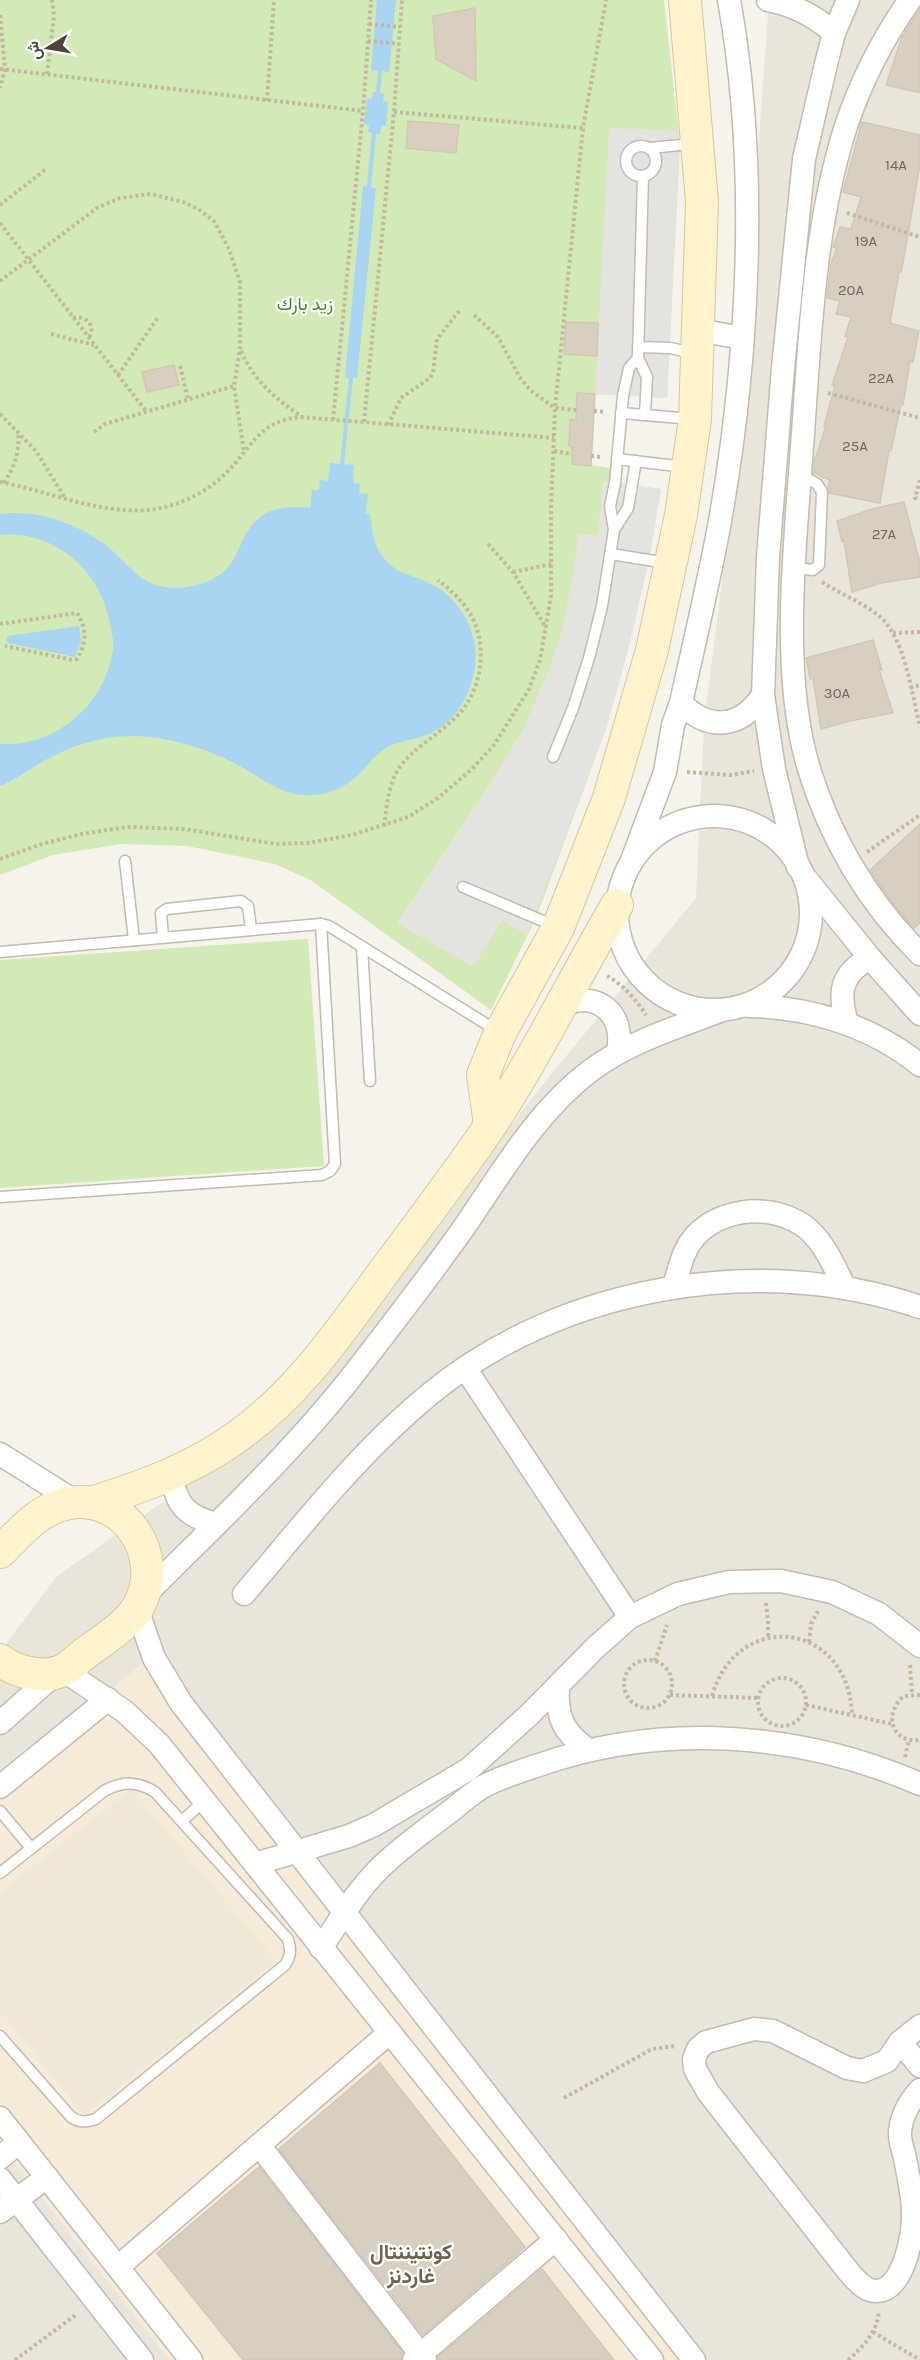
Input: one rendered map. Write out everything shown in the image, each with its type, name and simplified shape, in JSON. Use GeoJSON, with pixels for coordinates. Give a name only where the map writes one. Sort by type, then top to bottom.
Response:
{"type":"FeatureCollection","features":[{"type":"Feature","properties":{"kind":"street"},"geometry":{"type":"LineString","coordinates":[[490,1125],[483,1075],[500,1033],[558,928],[609,798],[652,650],[671,564],[688,468],[695,419],[702,202],[685,0]]}},
{"type":"Feature","properties":{"kind":"street"},"geometry":{"type":"LineString","coordinates":[[768,0],[786,3],[804,10],[834,33]]}},
{"type":"Feature","properties":{"kind":"street"},"geometry":{"type":"LineString","coordinates":[[0,1723],[60,1672],[126,1621],[140,1602],[264,1477],[351,1377],[446,1252],[540,1119],[572,1086],[618,1052],[658,1034],[767,995],[787,977],[802,954],[809,928],[810,901],[774,769],[763,695],[766,605],[777,439],[804,159],[817,95],[834,33],[848,0]]}},
{"type":"Feature","properties":{"kind":"street"},"geometry":{"type":"LineString","coordinates":[[910,0],[896,21],[864,82],[847,126],[831,181],[815,288],[800,474],[793,663],[797,716],[808,768],[826,818],[849,865],[879,908],[920,954]]}},
{"type":"Feature","properties":{"kind":"street"},"geometry":{"type":"LineString","coordinates":[[735,1],[745,172],[746,267],[732,441],[720,522],[681,704],[673,725],[665,772],[631,863],[621,883],[617,905],[618,929],[625,952],[637,973],[648,984],[675,1003],[697,1010],[781,1006],[847,1023],[882,1040],[920,1065]]}},
{"type":"Feature","properties":{"kind":"street"},"geometry":{"type":"LineString","coordinates":[[697,342],[742,338]]}},
{"type":"Feature","properties":{"kind":"street"},"geometry":{"type":"LineString","coordinates":[[681,704],[690,713],[703,720],[717,723],[731,722],[744,716],[755,707],[763,695]]}},
{"type":"Feature","properties":{"kind":"street"},"geometry":{"type":"LineString","coordinates":[[631,863],[644,845],[662,831],[682,821],[705,817],[727,817],[749,823],[769,833],[786,848],[801,871],[870,958],[920,1014]]}},
{"type":"Feature","properties":{"kind":"street"},"geometry":{"type":"LineString","coordinates":[[0,1552],[46,1511],[83,1502],[171,1474],[227,1444],[278,1405],[321,1357],[490,1125],[562,1005],[582,964],[617,905]]}},
{"type":"Feature","properties":{"kind":"street"},"geometry":{"type":"LineString","coordinates":[[847,1023],[841,996],[844,984],[850,973],[870,958]]}},
{"type":"Feature","properties":{"kind":"street"},"geometry":{"type":"LineString","coordinates":[[562,1005],[575,1000],[589,1000],[601,1004],[612,1014],[618,1026],[620,1039],[618,1052]]}},
{"type":"Feature","properties":{"kind":"street"},"geometry":{"type":"LineString","coordinates":[[674,1287],[685,1251],[700,1232],[719,1219],[730,1215],[765,1211],[788,1217],[808,1229],[824,1247],[845,1288]]}},
{"type":"Feature","properties":{"kind":"street"},"geometry":{"type":"LineString","coordinates":[[244,1594],[371,1448],[416,1406],[465,1368],[515,1339],[568,1316],[623,1299],[674,1287],[724,1281],[769,1280],[814,1283],[845,1288],[920,1307]]}},
{"type":"Feature","properties":{"kind":"street"},"geometry":{"type":"LineString","coordinates":[[465,1368],[630,1617]]}},
{"type":"Feature","properties":{"kind":"street"},"geometry":{"type":"LineString","coordinates":[[0,1454],[83,1502],[105,1507],[119,1514],[140,1537],[148,1566],[148,1581],[140,1602],[148,1642],[166,1681],[694,2360]]}},
{"type":"Feature","properties":{"kind":"street"},"geometry":{"type":"LineString","coordinates":[[171,1474],[174,1493],[183,1508],[198,1519],[216,1524]]}},
{"type":"Feature","properties":{"kind":"street"},"geometry":{"type":"LineString","coordinates":[[321,1948],[359,1891],[395,1853],[476,1778],[529,1716],[595,1648],[630,1617],[672,1596],[729,1582],[781,1581],[832,1592],[879,1614],[920,1646]]}},
{"type":"Feature","properties":{"kind":"street"},"geometry":{"type":"LineString","coordinates":[[0,1660],[16,1669],[30,1673],[60,1672],[108,1699],[159,1744],[652,2360]]}},
{"type":"Feature","properties":{"kind":"street"},"geometry":{"type":"LineString","coordinates":[[558,1686],[556,1705],[562,1723],[573,1739],[588,1750]]}},
{"type":"Feature","properties":{"kind":"street"},"geometry":{"type":"LineString","coordinates":[[0,1787],[108,1699]]}},
{"type":"Feature","properties":{"kind":"street"},"geometry":{"type":"LineString","coordinates":[[255,1864],[349,1836],[476,1778],[544,1763],[588,1750],[651,1740],[744,1739],[796,1746],[847,1757],[920,1784]]}},
{"type":"Feature","properties":{"kind":"street"},"geometry":{"type":"LineString","coordinates":[[920,2026],[900,2042],[887,2061],[863,2071],[847,2068],[773,2031],[754,2029],[706,2042],[698,2049],[694,2059],[695,2069],[708,2092],[848,2271],[860,2284],[869,2290],[878,2292],[889,2287],[896,2279],[905,2263],[912,2239],[914,2215],[900,2134],[902,2118],[920,2090]]}},
{"type":"Feature","properties":{"kind":"street"},"geometry":{"type":"LineString","coordinates":[[118,2267],[389,2033]]}},
{"type":"Feature","properties":{"kind":"street"},"geometry":{"type":"LineString","coordinates":[[900,2042],[920,2066]]}},
{"type":"Feature","properties":{"kind":"street"},"geometry":{"type":"LineString","coordinates":[[0,2118],[192,2360]]}},
{"type":"Feature","properties":{"kind":"street"},"geometry":{"type":"LineString","coordinates":[[0,2158],[19,2142]]}},
{"type":"Feature","properties":{"kind":"street"},"geometry":{"type":"LineString","coordinates":[[259,2145],[420,2358],[556,2239]]}},
{"type":"Feature","properties":{"kind":"street"},"geometry":{"type":"LineString","coordinates":[[8,2206],[47,2177]]}},
{"type":"Feature","properties":{"kind":"street"},"geometry":{"type":"LineString","coordinates":[[0,2179],[8,2206],[95,2300],[142,2360]]}},
{"type":"Feature","properties":{"kind":"lane"},"geometry":{"type":"LineString","coordinates":[[650,148],[656,159],[653,170],[643,176],[631,172],[626,160],[632,149],[644,146],[650,148],[680,145],[698,139]]}},
{"type":"Feature","properties":{"kind":"lane"},"geometry":{"type":"LineString","coordinates":[[643,176],[638,352],[647,377],[645,415]]}},
{"type":"Feature","properties":{"kind":"lane"},"geometry":{"type":"LineString","coordinates":[[638,352],[697,342]]}},
{"type":"Feature","properties":{"kind":"lane"},"geometry":{"type":"LineString","coordinates":[[614,530],[610,506],[626,375],[638,352]]}},
{"type":"Feature","properties":{"kind":"lane"},"geometry":{"type":"LineString","coordinates":[[621,413],[695,419]]}},
{"type":"Feature","properties":{"kind":"lane"},"geometry":{"type":"LineString","coordinates":[[617,459],[688,468]]}},
{"type":"Feature","properties":{"kind":"lane"},"geometry":{"type":"LineString","coordinates":[[553,757],[573,708],[589,658],[602,606],[614,530],[628,508],[636,461]]}},
{"type":"Feature","properties":{"kind":"lane"},"geometry":{"type":"LineString","coordinates":[[611,554],[671,564]]}},
{"type":"Feature","properties":{"kind":"lane"},"geometry":{"type":"LineString","coordinates":[[125,861],[134,939]]}},
{"type":"Feature","properties":{"kind":"lane"},"geometry":{"type":"LineString","coordinates":[[463,887],[558,928]]}},
{"type":"Feature","properties":{"kind":"lane"},"geometry":{"type":"LineString","coordinates":[[163,937],[160,917],[164,911],[241,901],[248,906],[251,929]]}},
{"type":"Feature","properties":{"kind":"lane"},"geometry":{"type":"LineString","coordinates":[[0,952],[321,924],[329,926],[500,1033]]}},
{"type":"Feature","properties":{"kind":"lane"},"geometry":{"type":"LineString","coordinates":[[0,1197],[322,1176],[330,1171],[335,1164],[321,924]]}},
{"type":"Feature","properties":{"kind":"lane"},"geometry":{"type":"LineString","coordinates":[[362,947],[370,1082]]}},
{"type":"Feature","properties":{"kind":"lane"},"geometry":{"type":"LineString","coordinates":[[0,1873],[104,1791],[115,1785],[141,1784],[155,1792],[182,1821],[288,1939],[291,1948],[290,1957],[285,1965],[107,2113],[87,2122],[71,2117],[0,2036]]}},
{"type":"Feature","properties":{"kind":"lane"},"geometry":{"type":"LineString","coordinates":[[182,1821],[204,1801]]}},
{"type":"Feature","properties":{"kind":"lane"},"geometry":{"type":"LineString","coordinates":[[0,1811],[31,1848]]}},
{"type":"Feature","properties":{"kind":"path"},"geometry":{"type":"LineString","coordinates":[[47,74],[54,16],[52,0]]}},
{"type":"Feature","properties":{"kind":"path"},"geometry":{"type":"LineString","coordinates":[[267,101],[274,0]]}},
{"type":"Feature","properties":{"kind":"path"},"geometry":{"type":"LineString","coordinates":[[335,420],[370,42],[371,0]]}},
{"type":"Feature","properties":{"kind":"path"},"geometry":{"type":"LineString","coordinates":[[364,422],[394,112],[398,26],[402,0]]}},
{"type":"Feature","properties":{"kind":"path"},"geometry":{"type":"LineString","coordinates":[[0,859],[42,844],[82,834],[127,827],[184,829],[276,844],[308,843],[352,836],[408,817],[438,798],[472,769],[494,746],[529,689],[540,660],[552,596],[551,507],[555,408],[583,128],[606,0]]}},
{"type":"Feature","properties":{"kind":"path"},"geometry":{"type":"LineString","coordinates":[[0,15],[2,69],[0,88]]}},
{"type":"Feature","properties":{"kind":"path"},"geometry":{"type":"LineString","coordinates":[[371,24],[398,26]]}},
{"type":"Feature","properties":{"kind":"path"},"geometry":{"type":"LineString","coordinates":[[370,42],[397,44]]}},
{"type":"Feature","properties":{"kind":"path"},"geometry":{"type":"LineString","coordinates":[[2,69],[363,111]]}},
{"type":"Feature","properties":{"kind":"path"},"geometry":{"type":"LineString","coordinates":[[394,112],[583,128]]}},
{"type":"Feature","properties":{"kind":"path"},"geometry":{"type":"LineString","coordinates":[[0,205],[46,169]]}},
{"type":"Feature","properties":{"kind":"path"},"geometry":{"type":"LineString","coordinates":[[0,281],[97,208],[120,198],[152,194],[183,202],[214,221],[236,266],[240,282],[240,349],[234,386],[244,452]]}},
{"type":"Feature","properties":{"kind":"path"},"geometry":{"type":"LineString","coordinates":[[827,207],[920,237]]}},
{"type":"Feature","properties":{"kind":"path"},"geometry":{"type":"LineString","coordinates":[[0,223],[146,411]]}},
{"type":"Feature","properties":{"kind":"path"},"geometry":{"type":"LineString","coordinates":[[388,425],[401,398],[430,378],[433,372],[437,339],[460,310]]}},
{"type":"Feature","properties":{"kind":"path"},"geometry":{"type":"LineString","coordinates":[[474,315],[498,337],[524,384],[555,408],[576,410]]}},
{"type":"Feature","properties":{"kind":"path"},"geometry":{"type":"LineString","coordinates":[[73,318],[79,316],[89,322],[92,333],[89,338]]}},
{"type":"Feature","properties":{"kind":"path"},"geometry":{"type":"LineString","coordinates":[[118,375],[159,316]]}},
{"type":"Feature","properties":{"kind":"path"},"geometry":{"type":"LineString","coordinates":[[51,334],[94,345]]}},
{"type":"Feature","properties":{"kind":"path"},"geometry":{"type":"LineString","coordinates":[[240,349],[258,381],[271,394],[302,417]]}},
{"type":"Feature","properties":{"kind":"path"},"geometry":{"type":"LineString","coordinates":[[180,366],[188,399]]}},
{"type":"Feature","properties":{"kind":"path"},"geometry":{"type":"LineString","coordinates":[[94,432],[105,424],[234,386]]}},
{"type":"Feature","properties":{"kind":"path"},"geometry":{"type":"LineString","coordinates":[[807,387],[920,418]]}},
{"type":"Feature","properties":{"kind":"path"},"geometry":{"type":"LineString","coordinates":[[0,414],[18,430],[41,459],[65,499]]}},
{"type":"Feature","properties":{"kind":"path"},"geometry":{"type":"LineString","coordinates":[[18,430],[17,458],[2,482],[65,499],[148,510],[178,503],[205,490],[225,474],[250,442],[268,426],[279,420],[302,417],[554,438]]}},
{"type":"Feature","properties":{"kind":"path"},"geometry":{"type":"LineString","coordinates":[[554,451],[572,454]]}},
{"type":"Feature","properties":{"kind":"path"},"geometry":{"type":"LineString","coordinates":[[920,480],[915,498],[920,500]]}},
{"type":"Feature","properties":{"kind":"path"},"geometry":{"type":"LineString","coordinates":[[488,544],[513,572],[546,629]]}},
{"type":"Feature","properties":{"kind":"path"},"geometry":{"type":"LineString","coordinates":[[513,572],[552,564]]}},
{"type":"Feature","properties":{"kind":"path"},"geometry":{"type":"LineString","coordinates":[[795,568],[879,616],[893,633],[900,648],[920,727]]}},
{"type":"Feature","properties":{"kind":"path"},"geometry":{"type":"LineString","coordinates":[[384,826],[392,782],[400,766],[459,715],[471,696],[479,676],[481,654],[478,632],[469,611],[455,594],[438,580]]}},
{"type":"Feature","properties":{"kind":"path"},"geometry":{"type":"LineString","coordinates":[[0,624],[77,614],[84,624],[85,642],[77,658],[73,660],[5,646]]}},
{"type":"Feature","properties":{"kind":"path"},"geometry":{"type":"LineString","coordinates":[[893,633],[920,632]]}},
{"type":"Feature","properties":{"kind":"path"},"geometry":{"type":"LineString","coordinates":[[910,688],[920,685]]}},
{"type":"Feature","properties":{"kind":"path"},"geometry":{"type":"LineString","coordinates":[[665,772],[730,775],[774,769]]}},
{"type":"Feature","properties":{"kind":"path"},"geometry":{"type":"LineString","coordinates":[[849,865],[920,815]]}},
{"type":"Feature","properties":{"kind":"path"},"geometry":{"type":"LineString","coordinates":[[759,1581],[768,1620],[768,1638]]}},
{"type":"Feature","properties":{"kind":"path"},"geometry":{"type":"LineString","coordinates":[[809,1642],[811,1624],[820,1607],[832,1592]]}},
{"type":"Feature","properties":{"kind":"path"},"geometry":{"type":"LineString","coordinates":[[655,1661],[669,1618],[672,1596]]}},
{"type":"Feature","properties":{"kind":"path"},"geometry":{"type":"LineString","coordinates":[[712,1696],[716,1681],[725,1666],[737,1653],[751,1644],[768,1638],[782,1637],[809,1642],[825,1651],[838,1664],[849,1689],[852,1715]]}},
{"type":"Feature","properties":{"kind":"path"},"geometry":{"type":"LineString","coordinates":[[646,1660],[655,1661],[664,1666],[670,1674],[672,1685],[670,1695],[664,1702],[648,1708],[638,1706],[626,1694],[624,1685],[630,1668],[646,1660]]}},
{"type":"Feature","properties":{"kind":"path"},"geometry":{"type":"LineString","coordinates":[[782,1678],[797,1683],[802,1689],[806,1705],[799,1720],[783,1727],[775,1725],[762,1715],[758,1707],[759,1698],[767,1684],[782,1678]]}},
{"type":"Feature","properties":{"kind":"path"},"geometry":{"type":"LineString","coordinates":[[670,1695],[759,1698]]}},
{"type":"Feature","properties":{"kind":"path"},"geometry":{"type":"LineString","coordinates":[[920,1695],[904,1696],[898,1701],[891,1716],[892,1724],[903,1738],[920,1740]]}},
{"type":"Feature","properties":{"kind":"path"},"geometry":{"type":"LineString","coordinates":[[806,1705],[892,1724]]}},
{"type":"Feature","properties":{"kind":"path"},"geometry":{"type":"LineString","coordinates":[[564,2098],[652,2049],[683,2046],[698,2049]]}},
{"type":"Feature","properties":{"kind":"path"},"geometry":{"type":"LineString","coordinates":[[849,2360],[866,2343],[873,2332],[878,2319],[878,2292]]}},
{"type":"Feature","properties":{"kind":"path"},"geometry":{"type":"LineString","coordinates":[[15,2360],[95,2300]]}},
{"type":"Feature","properties":{"kind":"path"},"geometry":{"type":"LineString","coordinates":[[873,2332],[920,2360]]}},
{"type":"Feature","properties":{"kind":"shaded area"},"geometry":{"type":"Polygon","coordinates":[[[769,0],[920,0],[920,2360],[0,2360],[0,1652],[56,1577],[298,1407],[535,1094],[696,898],[704,723],[734,487],[769,0]]]}},
{"type":"Feature","properties":{"kind":"shaded area"},"geometry":{"type":"Polygon","coordinates":[[[609,128],[680,131],[667,398],[595,394],[609,128]]]}},
{"type":"Feature","properties":{"kind":"shaded area"},"geometry":{"type":"Polygon","coordinates":[[[603,481],[661,489],[648,562],[629,646],[606,729],[527,935],[503,920],[473,967],[397,923],[488,787],[524,728],[562,631],[575,564],[578,534],[598,535],[603,481]]]}},
{"type":"Feature","properties":{"kind":"shaded area"},"geometry":{"type":"Polygon","coordinates":[[[148,1658],[165,1700],[686,2360],[169,2360],[0,2145],[0,1786],[148,1658]]]}},
{"type":"Feature","properties":{"kind":"shaded area"},"geometry":{"type":"Polygon","coordinates":[[[131,1789],[276,1961],[84,2115],[0,2011],[0,1893],[131,1789]]]}},
{"type":"Feature","properties":{"kind":"green space","name":"زيد بارك"},"geometry":{"type":"Polygon","coordinates":[[[0,0],[664,0],[680,145],[667,398],[595,394],[591,465],[611,468],[610,482],[661,489],[649,560],[629,646],[606,729],[536,918],[491,1010],[312,881],[275,864],[187,846],[120,844],[53,855],[0,875],[0,0]]]}},
{"type":"Feature","properties":{"kind":"green space"},"geometry":{"type":"Polygon","coordinates":[[[308,939],[324,1166],[0,1188],[0,960],[308,939]]]}},
{"type":"Feature","properties":{"kind":"water"},"geometry":{"type":"Polygon","coordinates":[[[377,0],[396,0],[389,72],[382,71],[380,93],[384,93],[383,101],[388,102],[386,126],[381,126],[380,134],[376,134],[371,187],[376,188],[357,378],[353,378],[344,464],[354,465],[353,483],[360,484],[359,493],[368,494],[366,513],[370,514],[375,542],[383,557],[398,570],[438,588],[454,601],[466,618],[473,637],[475,660],[474,673],[466,698],[459,709],[440,728],[429,734],[386,748],[351,781],[336,790],[320,794],[303,795],[285,791],[226,759],[188,744],[134,736],[95,740],[70,748],[0,786],[0,744],[39,739],[72,721],[86,707],[106,675],[112,656],[113,640],[105,605],[86,571],[57,547],[39,539],[20,535],[0,535],[0,514],[43,516],[71,525],[108,547],[145,580],[164,587],[184,587],[200,584],[222,574],[232,562],[249,529],[262,516],[276,509],[310,508],[312,490],[319,490],[320,480],[328,481],[330,463],[340,464],[349,378],[345,377],[363,186],[367,186],[372,133],[368,132],[369,125],[364,124],[367,99],[372,99],[373,92],[376,92],[378,71],[371,70],[377,0]]]}},
{"type":"Feature","properties":{"kind":"water"},"geometry":{"type":"Polygon","coordinates":[[[79,626],[81,642],[75,657],[8,643],[6,640],[8,636],[79,626]]]}},
{"type":"Feature","properties":{"kind":"building"},"geometry":{"type":"Polygon","coordinates":[[[475,8],[476,81],[436,59],[433,16],[475,8]]]}},
{"type":"Feature","properties":{"kind":"building"},"geometry":{"type":"Polygon","coordinates":[[[920,9],[920,92],[886,85],[902,37],[920,9]]]}},
{"type":"Feature","properties":{"kind":"building"},"geometry":{"type":"Polygon","coordinates":[[[408,121],[459,125],[456,153],[406,148],[408,121]]]}},
{"type":"Feature","properties":{"kind":"building"},"geometry":{"type":"Polygon","coordinates":[[[862,122],[920,135],[920,164],[890,323],[919,331],[913,362],[910,361],[903,405],[901,404],[891,451],[889,450],[880,503],[829,493],[830,480],[814,473],[814,462],[826,426],[824,426],[835,386],[832,385],[848,337],[845,336],[851,317],[836,314],[840,301],[827,298],[831,264],[837,248],[833,247],[840,227],[851,229],[861,197],[843,192],[862,122]]]}},
{"type":"Feature","properties":{"kind":"building"},"geometry":{"type":"Polygon","coordinates":[[[566,322],[598,323],[597,356],[564,354],[566,322]]]}},
{"type":"Feature","properties":{"kind":"building"},"geometry":{"type":"Polygon","coordinates":[[[174,365],[179,385],[147,392],[142,372],[174,365]]]}},
{"type":"Feature","properties":{"kind":"building"},"geometry":{"type":"Polygon","coordinates":[[[577,393],[595,394],[591,466],[572,464],[572,447],[569,446],[570,419],[576,420],[577,393]]]}},
{"type":"Feature","properties":{"kind":"building"},"geometry":{"type":"Polygon","coordinates":[[[904,502],[920,563],[920,577],[881,583],[852,592],[844,541],[842,542],[837,521],[872,509],[904,502]]]}},
{"type":"Feature","properties":{"kind":"building"},"geometry":{"type":"Polygon","coordinates":[[[873,640],[882,670],[879,670],[893,713],[821,729],[813,678],[810,679],[806,658],[873,640]]]}},
{"type":"Feature","properties":{"kind":"building"},"geometry":{"type":"Polygon","coordinates":[[[920,824],[920,923],[914,928],[894,905],[870,870],[920,824]]]}},
{"type":"Feature","properties":{"kind":"building"},"geometry":{"type":"Polygon","coordinates":[[[380,2063],[525,2247],[423,2335],[279,2149],[380,2063]]]}},
{"type":"Feature","properties":{"kind":"building"},"geometry":{"type":"Polygon","coordinates":[[[259,2167],[403,2353],[401,2360],[243,2360],[157,2253],[259,2167]]]}},
{"type":"Feature","properties":{"kind":"building"},"geometry":{"type":"Polygon","coordinates":[[[542,2269],[614,2360],[438,2360],[438,2357],[542,2269]]]}},
{"type":"Feature","properties":{"kind":"district","name":"كونتيننتال غاردنز"},"geometry":{"type":"Point","coordinates":[411,2264]}}]}
